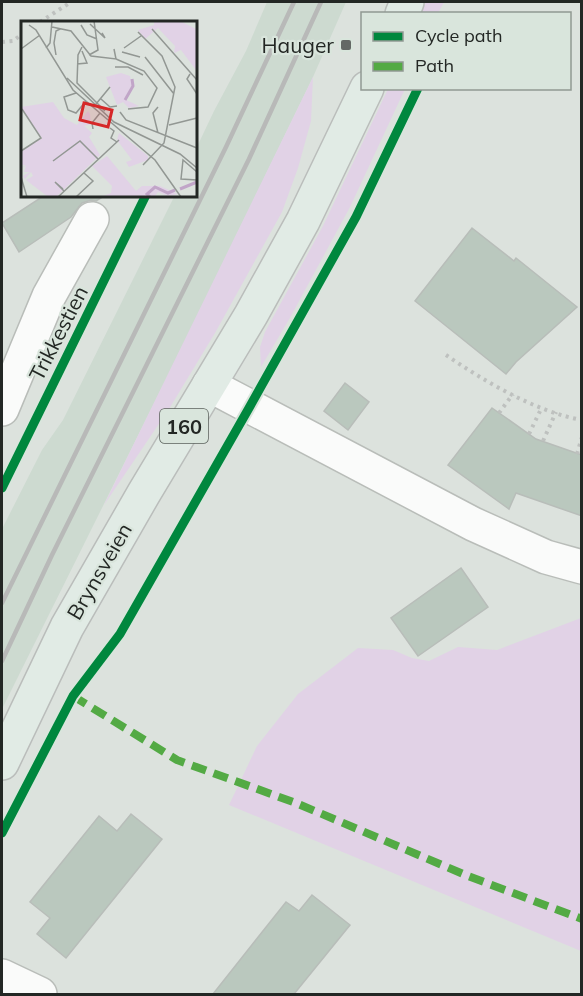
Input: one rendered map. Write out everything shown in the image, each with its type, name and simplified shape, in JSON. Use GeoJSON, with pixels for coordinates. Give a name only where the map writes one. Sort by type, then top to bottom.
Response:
{"type":"FeatureCollection","features":[{"type":"Feature","properties":{"kind":"main road","name":"Brynsveien"},"geometry":{"type":"LineString","coordinates":[[2,763],[68,627],[144,493],[251,315],[303,221],[366,90]]}},
{"type":"Feature","properties":{"kind":"street"},"geometry":{"type":"LineString","coordinates":[[2,409],[49,296],[92,219]]}},
{"type":"Feature","properties":{"kind":"street"},"geometry":{"type":"LineString","coordinates":[[209,385],[260,414],[474,524],[546,557],[582,567]]}},
{"type":"Feature","properties":{"kind":"street"},"geometry":{"type":"LineString","coordinates":[[2,976],[40,994]]}},
{"type":"Feature","properties":{"kind":"path"},"geometry":{"type":"LineString","coordinates":[[42,21],[71,2]]}},
{"type":"Feature","properties":{"kind":"path"},"geometry":{"type":"LineString","coordinates":[[2,42],[13,41],[21,35]]}},
{"type":"Feature","properties":{"kind":"path"},"geometry":{"type":"LineString","coordinates":[[446,355],[484,381],[542,407],[582,420]]}},
{"type":"Feature","properties":{"kind":"path"},"geometry":{"type":"LineString","coordinates":[[499,412],[513,394]]}},
{"type":"Feature","properties":{"kind":"path"},"geometry":{"type":"LineString","coordinates":[[529,434],[542,407]]}},
{"type":"Feature","properties":{"kind":"path"},"geometry":{"type":"LineString","coordinates":[[543,441],[556,412]]}},
{"type":"Feature","properties":{"kind":"path"},"geometry":{"type":"LineString","coordinates":[[577,454],[582,436]]}},
{"type":"Feature","properties":{"kind":"shaded area"},"geometry":{"type":"Polygon","coordinates":[[[267,2],[346,2],[313,77],[190,331],[2,709],[2,529],[42,450],[63,420],[175,196],[196,196],[196,149],[246,51],[267,2]]]}},
{"type":"Feature","properties":{"kind":"shaded area"},"geometry":{"type":"Polygon","coordinates":[[[426,2],[444,2],[439,12],[421,12],[426,2]]]}},
{"type":"Feature","properties":{"kind":"shaded area"},"geometry":{"type":"Polygon","coordinates":[[[313,77],[311,121],[298,168],[282,212],[215,333],[169,409],[104,505],[313,77]]]}},
{"type":"Feature","properties":{"kind":"shaded area"},"geometry":{"type":"Polygon","coordinates":[[[388,90],[405,90],[350,207],[261,367],[260,347],[265,332],[323,226],[388,90]]]}},
{"type":"Feature","properties":{"kind":"shaded area"},"geometry":{"type":"Polygon","coordinates":[[[581,618],[581,951],[229,805],[257,746],[298,694],[358,648],[393,650],[412,658],[429,661],[458,647],[497,650],[581,618]]]}},
{"type":"Feature","properties":{"kind":"building"},"geometry":{"type":"Polygon","coordinates":[[[43,196],[104,196],[96,201],[82,203],[71,217],[19,252],[2,223],[43,196]]]}},
{"type":"Feature","properties":{"kind":"building"},"geometry":{"type":"Polygon","coordinates":[[[472,228],[514,261],[516,258],[577,307],[516,362],[506,374],[415,301],[472,228]]]}},
{"type":"Feature","properties":{"kind":"building"},"geometry":{"type":"Polygon","coordinates":[[[345,383],[369,402],[348,430],[324,411],[345,383]]]}},
{"type":"Feature","properties":{"kind":"building"},"geometry":{"type":"Polygon","coordinates":[[[492,408],[536,439],[582,455],[582,516],[516,493],[509,509],[448,465],[492,408]]]}},
{"type":"Feature","properties":{"kind":"building"},"geometry":{"type":"Polygon","coordinates":[[[461,568],[488,607],[418,656],[391,618],[461,568]]]}},
{"type":"Feature","properties":{"kind":"building"},"geometry":{"type":"Polygon","coordinates":[[[131,814],[162,839],[66,958],[37,934],[50,918],[30,902],[99,816],[117,831],[131,814]]]}},
{"type":"Feature","properties":{"kind":"building"},"geometry":{"type":"Polygon","coordinates":[[[312,895],[350,925],[294,994],[213,994],[286,902],[299,911],[312,895]]]}},
{"type":"Feature","properties":{"kind":"railway"},"geometry":{"type":"LineString","coordinates":[[2,603],[226,147],[294,2]]}},
{"type":"Feature","properties":{"kind":"railway"},"geometry":{"type":"LineString","coordinates":[[2,661],[52,555],[249,159],[321,2]]}},
{"type":"Feature","properties":{"kind":"marked path"},"geometry":{"type":"LineString","coordinates":[[73,696],[177,760],[296,803],[468,876],[582,919]]}},
{"type":"Feature","properties":{"kind":"cycle path"},"geometry":{"type":"LineString","coordinates":[[2,833],[73,696],[120,634],[356,217],[417,90]]}},
{"type":"Feature","properties":{"kind":"cycle path","name":"Trikkestien"},"geometry":{"type":"LineString","coordinates":[[2,488],[146,196]]}},
{"type":"Feature","properties":{"kind":"place","name":"Hauger"},"geometry":{"type":"Point","coordinates":[346,45]}}]}
